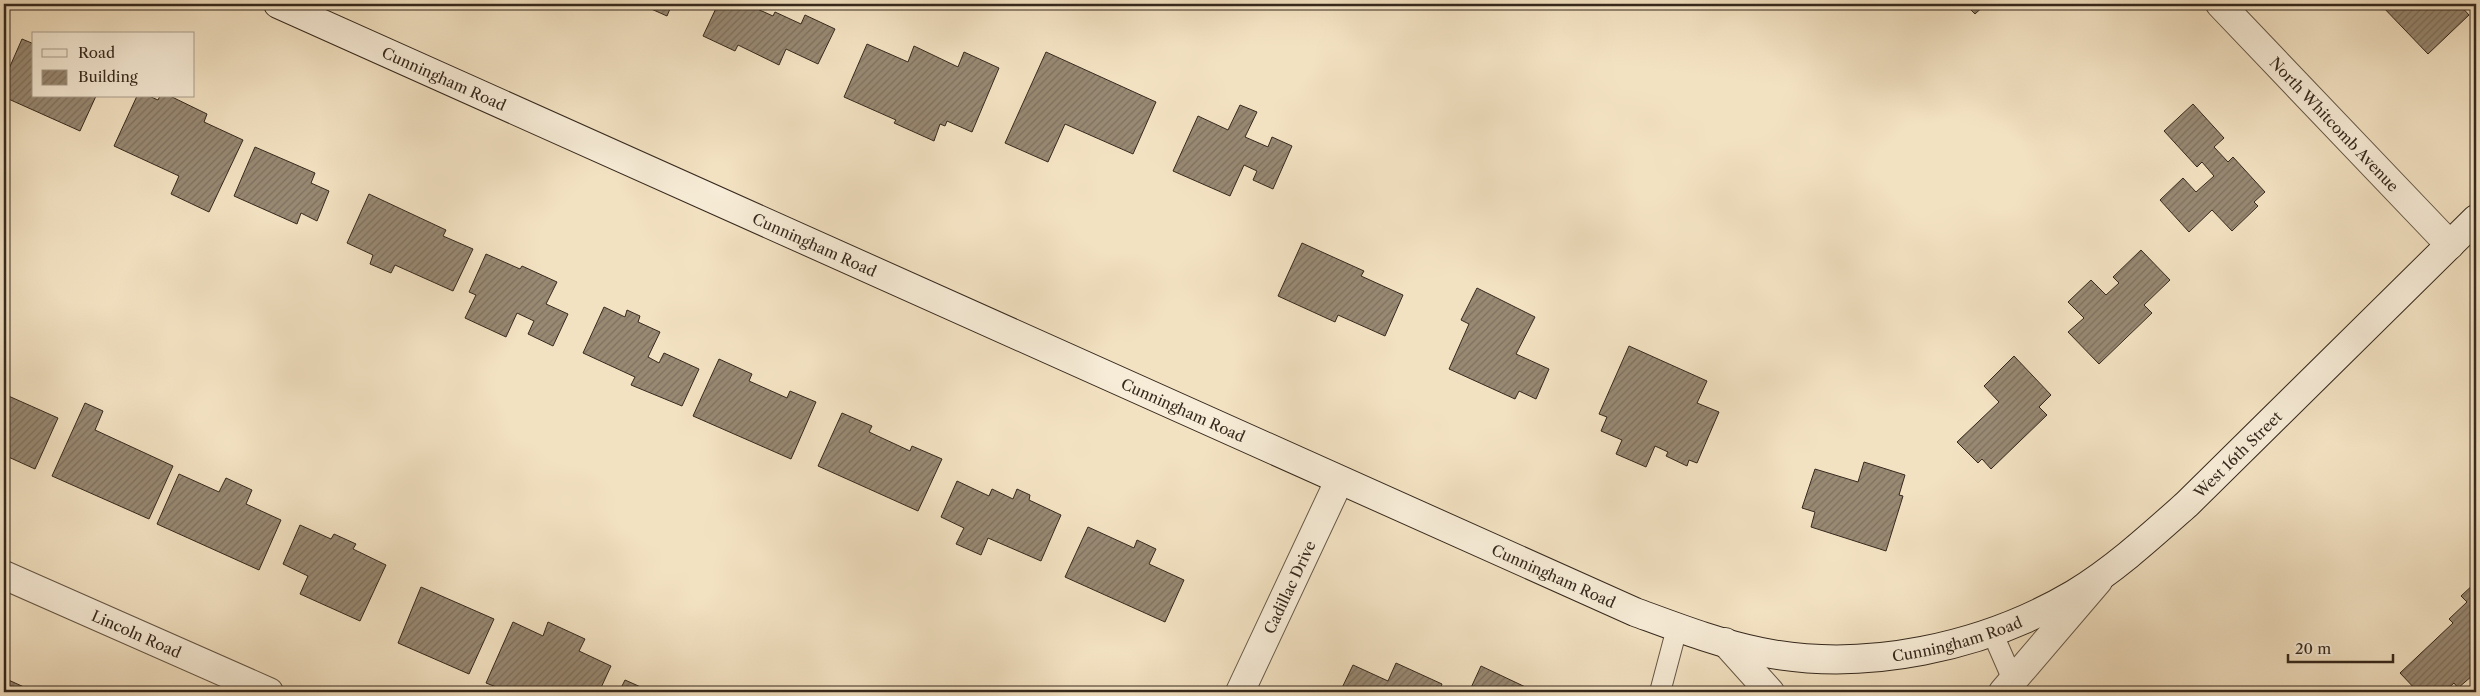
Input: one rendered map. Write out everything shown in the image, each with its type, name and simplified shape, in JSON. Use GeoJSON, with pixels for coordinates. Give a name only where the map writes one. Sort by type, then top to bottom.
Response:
{"type":"FeatureCollection","features":[{"type":"Feature","properties":{"kind":"street","name":"Cunningham Road"},"geometry":{"type":"LineString","coordinates":[[278,4],[1339,481],[1635,612],[1677,628],[1762,652],[1810,658],[1908,654],[1992,632],[2060,602],[2108,570]]}},
{"type":"Feature","properties":{"kind":"street","name":"North Whitcomb Avenue"},"geometry":{"type":"LineString","coordinates":[[2220,4],[2450,245]]}},
{"type":"Feature","properties":{"kind":"street","name":"West 16th Street"},"geometry":{"type":"LineString","coordinates":[[2008,686],[2108,570],[2144,542],[2187,504],[2476,219]]}},
{"type":"Feature","properties":{"kind":"street","name":"Cadillac Drive"},"geometry":{"type":"LineString","coordinates":[[1240,692],[1339,481]]}},
{"type":"Feature","properties":{"kind":"street","name":"Lincoln Road"},"geometry":{"type":"LineString","coordinates":[[4,575],[269,692]]}},
{"type":"Feature","properties":{"kind":"street"},"geometry":{"type":"LineString","coordinates":[[1725,642],[1770,692]]}},
{"type":"Feature","properties":{"kind":"lane"},"geometry":{"type":"LineString","coordinates":[[1660,692],[1677,628]]}},
{"type":"Feature","properties":{"kind":"lane"},"geometry":{"type":"LineString","coordinates":[[1992,632],[2008,686]]}},
{"type":"Feature","properties":{"kind":"building"},"geometry":{"type":"Polygon","coordinates":[[[640,4],[672,4],[667,16],[640,4]]]}},
{"type":"Feature","properties":{"kind":"building"},"geometry":{"type":"Polygon","coordinates":[[[718,4],[746,4],[773,16],[775,12],[801,24],[805,15],[835,29],[818,64],[786,49],[779,65],[738,45],[735,51],[703,36],[718,4]]]}},
{"type":"Feature","properties":{"kind":"building"},"geometry":{"type":"Polygon","coordinates":[[[1965,4],[1986,4],[1975,14],[1965,4]]]}},
{"type":"Feature","properties":{"kind":"building"},"geometry":{"type":"Polygon","coordinates":[[[2380,4],[2459,4],[2469,15],[2428,54],[2380,4]]]}},
{"type":"Feature","properties":{"kind":"building"},"geometry":{"type":"Polygon","coordinates":[[[22,39],[32,43],[32,98],[95,98],[80,131],[4,97],[4,80],[22,39]]]}},
{"type":"Feature","properties":{"kind":"building"},"geometry":{"type":"Polygon","coordinates":[[[867,44],[908,62],[914,46],[958,67],[964,52],[999,68],[972,132],[947,121],[945,126],[940,124],[934,141],[894,123],[896,120],[844,97],[867,44]]]}},
{"type":"Feature","properties":{"kind":"building"},"geometry":{"type":"Polygon","coordinates":[[[1046,52],[1156,102],[1133,154],[1065,124],[1048,162],[1005,143],[1046,52]]]}},
{"type":"Feature","properties":{"kind":"building"},"geometry":{"type":"Polygon","coordinates":[[[136,98],[154,98],[158,100],[159,98],[174,98],[207,114],[204,122],[243,140],[209,212],[171,194],[179,176],[114,146],[136,98]]]}},
{"type":"Feature","properties":{"kind":"building"},"geometry":{"type":"Polygon","coordinates":[[[2193,104],[2224,138],[2214,147],[2228,162],[2233,157],[2265,192],[2254,202],[2258,206],[2232,231],[2212,210],[2189,232],[2160,200],[2183,178],[2196,192],[2214,176],[2202,162],[2197,167],[2164,131],[2193,104]]]}},
{"type":"Feature","properties":{"kind":"building"},"geometry":{"type":"Polygon","coordinates":[[[1240,105],[1257,112],[1245,137],[1268,147],[1272,137],[1292,146],[1273,189],[1253,180],[1257,171],[1244,165],[1230,196],[1173,171],[1198,116],[1228,130],[1240,105]]]}},
{"type":"Feature","properties":{"kind":"building"},"geometry":{"type":"Polygon","coordinates":[[[255,147],[315,173],[311,183],[329,191],[317,221],[301,213],[297,224],[234,196],[255,147]]]}},
{"type":"Feature","properties":{"kind":"building"},"geometry":{"type":"Polygon","coordinates":[[[369,194],[446,230],[443,236],[473,249],[453,291],[395,265],[391,273],[370,264],[373,255],[347,243],[369,194]]]}},
{"type":"Feature","properties":{"kind":"building"},"geometry":{"type":"Polygon","coordinates":[[[1302,243],[1364,271],[1361,276],[1403,295],[1385,336],[1338,315],[1335,322],[1278,296],[1302,243]]]}},
{"type":"Feature","properties":{"kind":"building"},"geometry":{"type":"Polygon","coordinates":[[[2141,250],[2170,280],[2144,305],[2152,313],[2099,364],[2068,332],[2084,318],[2068,302],[2091,280],[2106,295],[2119,283],[2113,277],[2141,250]]]}},
{"type":"Feature","properties":{"kind":"building"},"geometry":{"type":"Polygon","coordinates":[[[486,254],[520,269],[522,266],[557,282],[546,304],[568,314],[553,346],[528,334],[534,321],[517,313],[506,337],[465,318],[476,295],[469,292],[486,254]]]}},
{"type":"Feature","properties":{"kind":"building"},"geometry":{"type":"Polygon","coordinates":[[[1477,288],[1535,317],[1516,354],[1549,369],[1536,399],[1519,391],[1515,399],[1449,369],[1469,324],[1461,320],[1477,288]]]}},
{"type":"Feature","properties":{"kind":"building"},"geometry":{"type":"Polygon","coordinates":[[[604,307],[625,317],[627,310],[640,316],[638,322],[660,332],[648,357],[659,363],[664,353],[699,369],[682,406],[631,385],[635,377],[583,353],[604,307]]]}},
{"type":"Feature","properties":{"kind":"building"},"geometry":{"type":"Polygon","coordinates":[[[1629,346],[1707,381],[1697,403],[1719,412],[1697,463],[1689,460],[1687,466],[1666,456],[1668,452],[1655,446],[1646,467],[1616,454],[1622,440],[1601,431],[1607,417],[1599,414],[1629,346]]]}},
{"type":"Feature","properties":{"kind":"building"},"geometry":{"type":"Polygon","coordinates":[[[2014,356],[2051,395],[2039,407],[2047,415],[1991,469],[1982,459],[1978,463],[1957,442],[1999,402],[1984,386],[2014,356]]]}},
{"type":"Feature","properties":{"kind":"building"},"geometry":{"type":"Polygon","coordinates":[[[719,359],[752,374],[749,381],[787,398],[790,391],[816,402],[791,459],[693,416],[719,359]]]}},
{"type":"Feature","properties":{"kind":"building"},"geometry":{"type":"Polygon","coordinates":[[[4,394],[58,418],[35,469],[4,455],[4,394]]]}},
{"type":"Feature","properties":{"kind":"building"},"geometry":{"type":"Polygon","coordinates":[[[85,403],[103,411],[95,430],[173,466],[149,519],[52,476],[85,403]]]}},
{"type":"Feature","properties":{"kind":"building"},"geometry":{"type":"Polygon","coordinates":[[[842,413],[872,426],[869,432],[910,451],[912,446],[942,459],[918,511],[818,466],[842,413]]]}},
{"type":"Feature","properties":{"kind":"building"},"geometry":{"type":"Polygon","coordinates":[[[1864,462],[1905,475],[1899,495],[1903,496],[1886,551],[1811,527],[1815,512],[1802,508],[1815,469],[1858,482],[1864,462]]]}},
{"type":"Feature","properties":{"kind":"building"},"geometry":{"type":"Polygon","coordinates":[[[179,474],[219,492],[226,478],[252,490],[246,504],[281,520],[259,570],[157,524],[179,474]]]}},
{"type":"Feature","properties":{"kind":"building"},"geometry":{"type":"Polygon","coordinates":[[[957,481],[989,496],[992,489],[1013,499],[1017,489],[1030,495],[1029,500],[1061,515],[1041,561],[988,538],[981,555],[956,544],[964,528],[941,517],[957,481]]]}},
{"type":"Feature","properties":{"kind":"building"},"geometry":{"type":"Polygon","coordinates":[[[300,525],[331,539],[334,534],[356,544],[353,549],[386,565],[360,621],[300,594],[308,576],[283,564],[300,525]]]}},
{"type":"Feature","properties":{"kind":"building"},"geometry":{"type":"Polygon","coordinates":[[[1088,527],[1134,548],[1137,540],[1156,549],[1149,564],[1184,580],[1165,622],[1065,577],[1088,527]]]}},
{"type":"Feature","properties":{"kind":"building"},"geometry":{"type":"Polygon","coordinates":[[[2476,582],[2476,681],[2472,676],[2458,688],[2454,683],[2444,692],[2418,692],[2400,673],[2453,623],[2449,619],[2467,602],[2461,596],[2476,582]]]}},
{"type":"Feature","properties":{"kind":"building"},"geometry":{"type":"Polygon","coordinates":[[[421,587],[494,619],[469,674],[398,643],[421,587]]]}},
{"type":"Feature","properties":{"kind":"building"},"geometry":{"type":"Polygon","coordinates":[[[513,622],[543,636],[548,622],[585,639],[579,651],[611,666],[599,692],[509,692],[486,683],[513,622]]]}},
{"type":"Feature","properties":{"kind":"building"},"geometry":{"type":"Polygon","coordinates":[[[1396,663],[1442,684],[1439,692],[1340,692],[1353,665],[1388,681],[1396,663]]]}},
{"type":"Feature","properties":{"kind":"building"},"geometry":{"type":"Polygon","coordinates":[[[1481,666],[1536,692],[1469,692],[1481,666]]]}},
{"type":"Feature","properties":{"kind":"building"},"geometry":{"type":"Polygon","coordinates":[[[4,678],[35,692],[4,692],[4,678]]]}},
{"type":"Feature","properties":{"kind":"building"},"geometry":{"type":"Polygon","coordinates":[[[625,680],[652,692],[619,692],[625,680]]]}}]}
